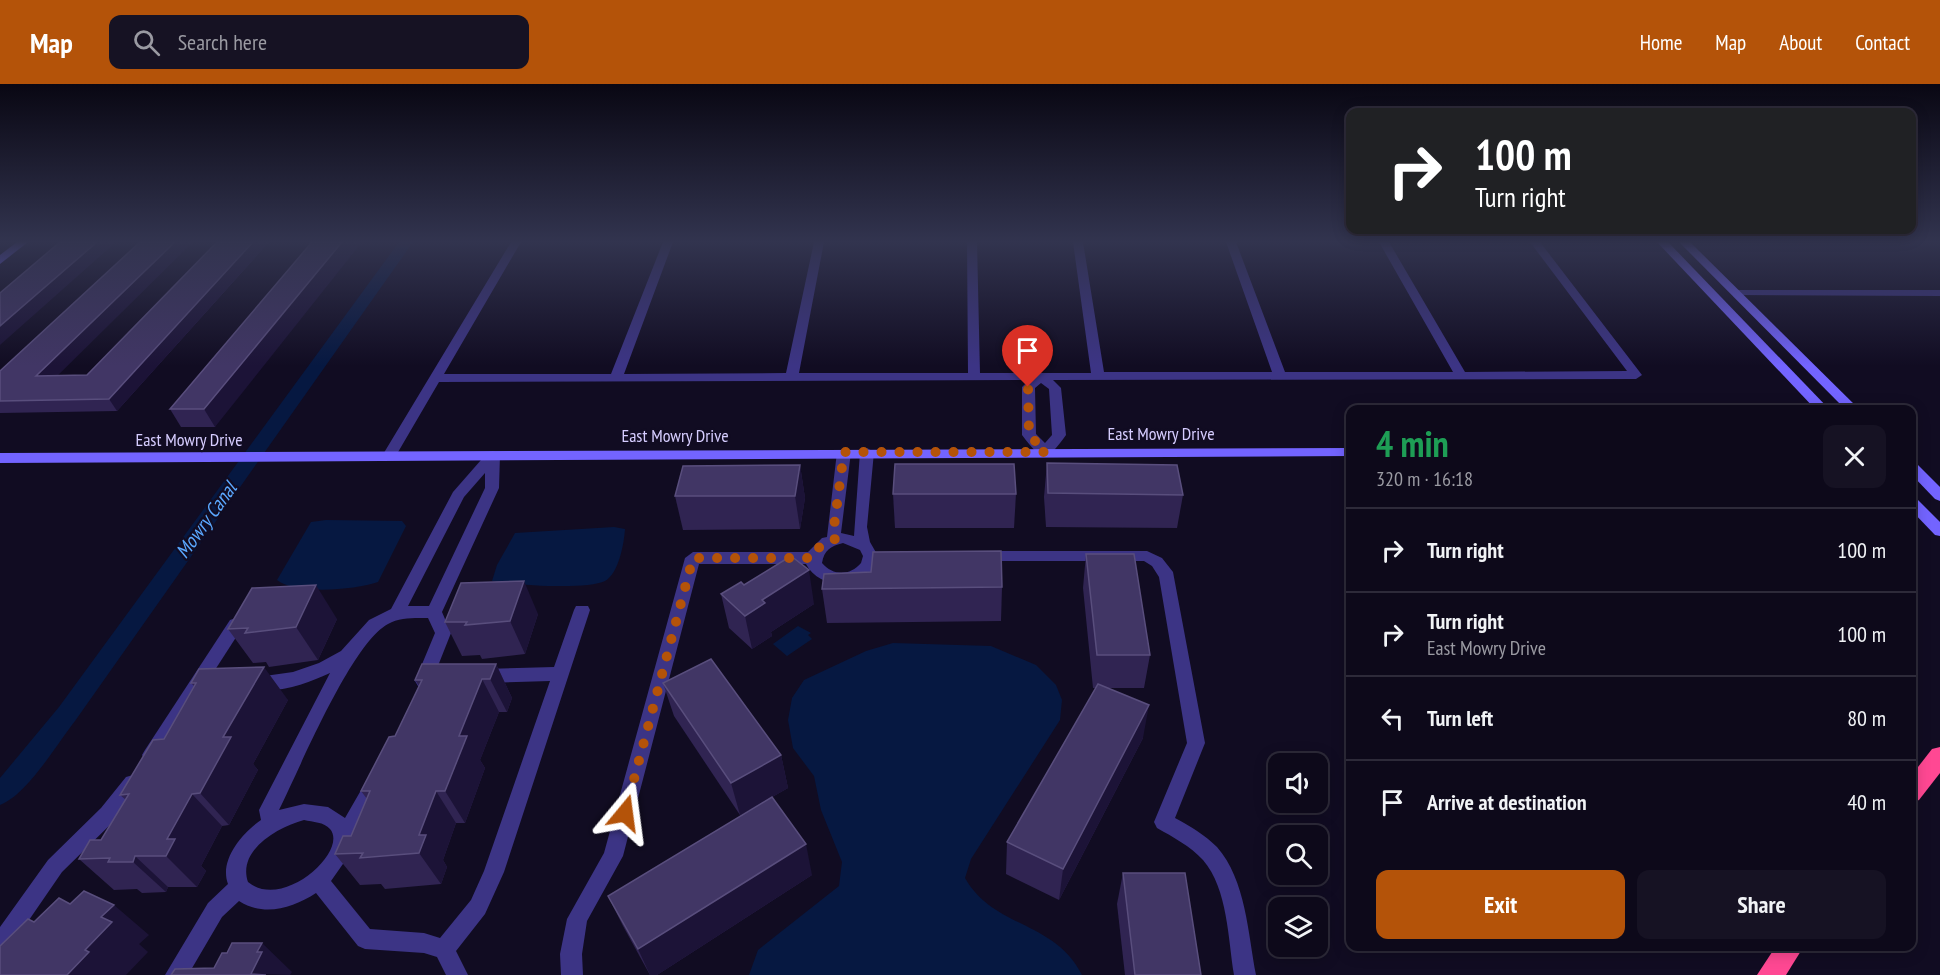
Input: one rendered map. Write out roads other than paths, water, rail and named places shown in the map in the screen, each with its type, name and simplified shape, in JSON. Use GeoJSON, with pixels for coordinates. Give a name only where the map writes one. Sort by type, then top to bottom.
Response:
{"type":"FeatureCollection","features":[{"type":"Feature","properties":{"kind":"highway"},"geometry":{"type":"LineString","coordinates":[[1916,787],[1940,756]]}},
{"type":"Feature","properties":{"kind":"highway"},"geometry":{"type":"LineString","coordinates":[[1770,975],[1788,951]]}},
{"type":"Feature","properties":{"kind":"street"},"geometry":{"type":"LineString","coordinates":[[389,456],[491,284]]}},
{"type":"Feature","properties":{"kind":"street"},"geometry":{"type":"LineString","coordinates":[[616,378],[652,284]]}},
{"type":"Feature","properties":{"kind":"street"},"geometry":{"type":"LineString","coordinates":[[792,377],[811,284]]}},
{"type":"Feature","properties":{"kind":"street"},"geometry":{"type":"LineString","coordinates":[[973,284],[974,377]]}},
{"type":"Feature","properties":{"kind":"street"},"geometry":{"type":"LineString","coordinates":[[1084,284],[1098,377]]}},
{"type":"Feature","properties":{"kind":"street"},"geometry":{"type":"LineString","coordinates":[[1246,284],[1280,376]]}},
{"type":"Feature","properties":{"kind":"street"},"geometry":{"type":"LineString","coordinates":[[1408,284],[1461,375]]}},
{"type":"Feature","properties":{"kind":"street"},"geometry":{"type":"LineString","coordinates":[[435,378],[1636,375],[1567,284]]}},
{"type":"Feature","properties":{"kind":"street"},"geometry":{"type":"LineString","coordinates":[[1702,284],[1819,405]]}},
{"type":"Feature","properties":{"kind":"street"},"geometry":{"type":"LineString","coordinates":[[1727,284],[1849,405]]}},
{"type":"Feature","properties":{"kind":"street"},"geometry":{"type":"LineString","coordinates":[[1737,293],[1940,293]]}},
{"type":"Feature","properties":{"kind":"street"},"geometry":{"type":"LineString","coordinates":[[1041,377],[1055,388],[1059,435],[1046,452],[1029,435],[1028,387],[1041,377]]}},
{"type":"Feature","properties":{"kind":"street"},"geometry":{"type":"LineString","coordinates":[[1029,412],[1057,412]]}},
{"type":"Feature","properties":{"kind":"street"},"geometry":{"type":"LineString","coordinates":[[835,539],[833,534],[844,452]]}},
{"type":"Feature","properties":{"kind":"street","name":"East Mowry Drive"},"geometry":{"type":"LineString","coordinates":[[0,458],[275,458],[844,452],[1346,452]]}},
{"type":"Feature","properties":{"kind":"street"},"geometry":{"type":"LineString","coordinates":[[867,452],[860,527],[866,548],[867,568],[860,574],[832,579],[817,571],[813,558],[820,546],[835,539],[844,538],[866,548],[892,556]]}},
{"type":"Feature","properties":{"kind":"street"},"geometry":{"type":"LineString","coordinates":[[399,611],[458,495],[493,455]]}},
{"type":"Feature","properties":{"kind":"street"},"geometry":{"type":"LineString","coordinates":[[417,697],[443,633],[434,612],[492,488],[493,455]]}},
{"type":"Feature","properties":{"kind":"street"},"geometry":{"type":"LineString","coordinates":[[1916,471],[1940,496]]}},
{"type":"Feature","properties":{"kind":"street"},"geometry":{"type":"LineString","coordinates":[[1916,506],[1940,531]]}},
{"type":"Feature","properties":{"kind":"street"},"geometry":{"type":"LineString","coordinates":[[964,556],[1147,556],[1157,562],[1167,576],[1196,743],[1164,822],[1191,837],[1215,861],[1231,902],[1245,975]]}},
{"type":"Feature","properties":{"kind":"street"},"geometry":{"type":"LineString","coordinates":[[572,975],[571,954],[577,919],[613,856],[693,558],[813,558]]}},
{"type":"Feature","properties":{"kind":"street"},"geometry":{"type":"LineString","coordinates":[[444,949],[478,907],[494,872],[582,610]]}},
{"type":"Feature","properties":{"kind":"street"},"geometry":{"type":"LineString","coordinates":[[271,824],[269,810],[347,656],[377,622],[399,611],[434,612]]}},
{"type":"Feature","properties":{"kind":"street"},"geometry":{"type":"LineString","coordinates":[[0,945],[55,866],[126,795],[236,624]]}},
{"type":"Feature","properties":{"kind":"street"},"geometry":{"type":"LineString","coordinates":[[240,683],[283,683],[327,669],[347,656]]}},
{"type":"Feature","properties":{"kind":"street"},"geometry":{"type":"LineString","coordinates":[[471,676],[561,674]]}},
{"type":"Feature","properties":{"kind":"street"},"geometry":{"type":"LineString","coordinates":[[427,676],[449,676]]}},
{"type":"Feature","properties":{"kind":"street"},"geometry":{"type":"LineString","coordinates":[[198,683],[219,683]]}},
{"type":"Feature","properties":{"kind":"street"},"geometry":{"type":"LineString","coordinates":[[344,836],[368,799],[382,768]]}},
{"type":"Feature","properties":{"kind":"street"},"geometry":{"type":"LineString","coordinates":[[304,812],[320,812],[332,816],[341,825],[344,836],[342,851],[333,867],[319,881],[301,893],[282,900],[263,901],[248,897],[238,888],[235,877],[237,863],[256,836],[271,824],[304,812]]}},
{"type":"Feature","properties":{"kind":"street"},"geometry":{"type":"LineString","coordinates":[[319,881],[365,939],[424,943],[444,949],[457,975]]}},
{"type":"Feature","properties":{"kind":"street"},"geometry":{"type":"LineString","coordinates":[[176,975],[215,910],[238,888]]}},
{"type":"Feature","properties":{"kind":"water"},"geometry":{"type":"Polygon","coordinates":[[[326,520],[402,521],[406,526],[378,582],[326,590],[298,588],[277,580],[311,522],[326,520]]]}},
{"type":"Feature","properties":{"kind":"water"},"geometry":{"type":"Polygon","coordinates":[[[614,527],[625,529],[623,542],[617,565],[605,581],[596,584],[567,586],[492,581],[497,565],[515,533],[614,527]]]}},
{"type":"Feature","properties":{"kind":"water"},"geometry":{"type":"Polygon","coordinates":[[[798,626],[811,633],[808,635],[812,639],[787,656],[773,644],[798,626]]]}},
{"type":"Feature","properties":{"kind":"water"},"geometry":{"type":"Polygon","coordinates":[[[893,643],[991,646],[1036,665],[1056,685],[1062,700],[1060,720],[971,859],[965,878],[977,895],[992,907],[1056,944],[1070,957],[1082,975],[749,975],[758,950],[839,886],[842,862],[821,810],[814,776],[793,748],[788,720],[792,698],[804,680],[866,651],[893,643]]]}},
{"type":"Feature","properties":{"kind":"waterway","name":"Mowry Canal"},"geometry":{"type":"LineString","coordinates":[[0,794],[17,777],[67,714],[376,284]]}}]}
